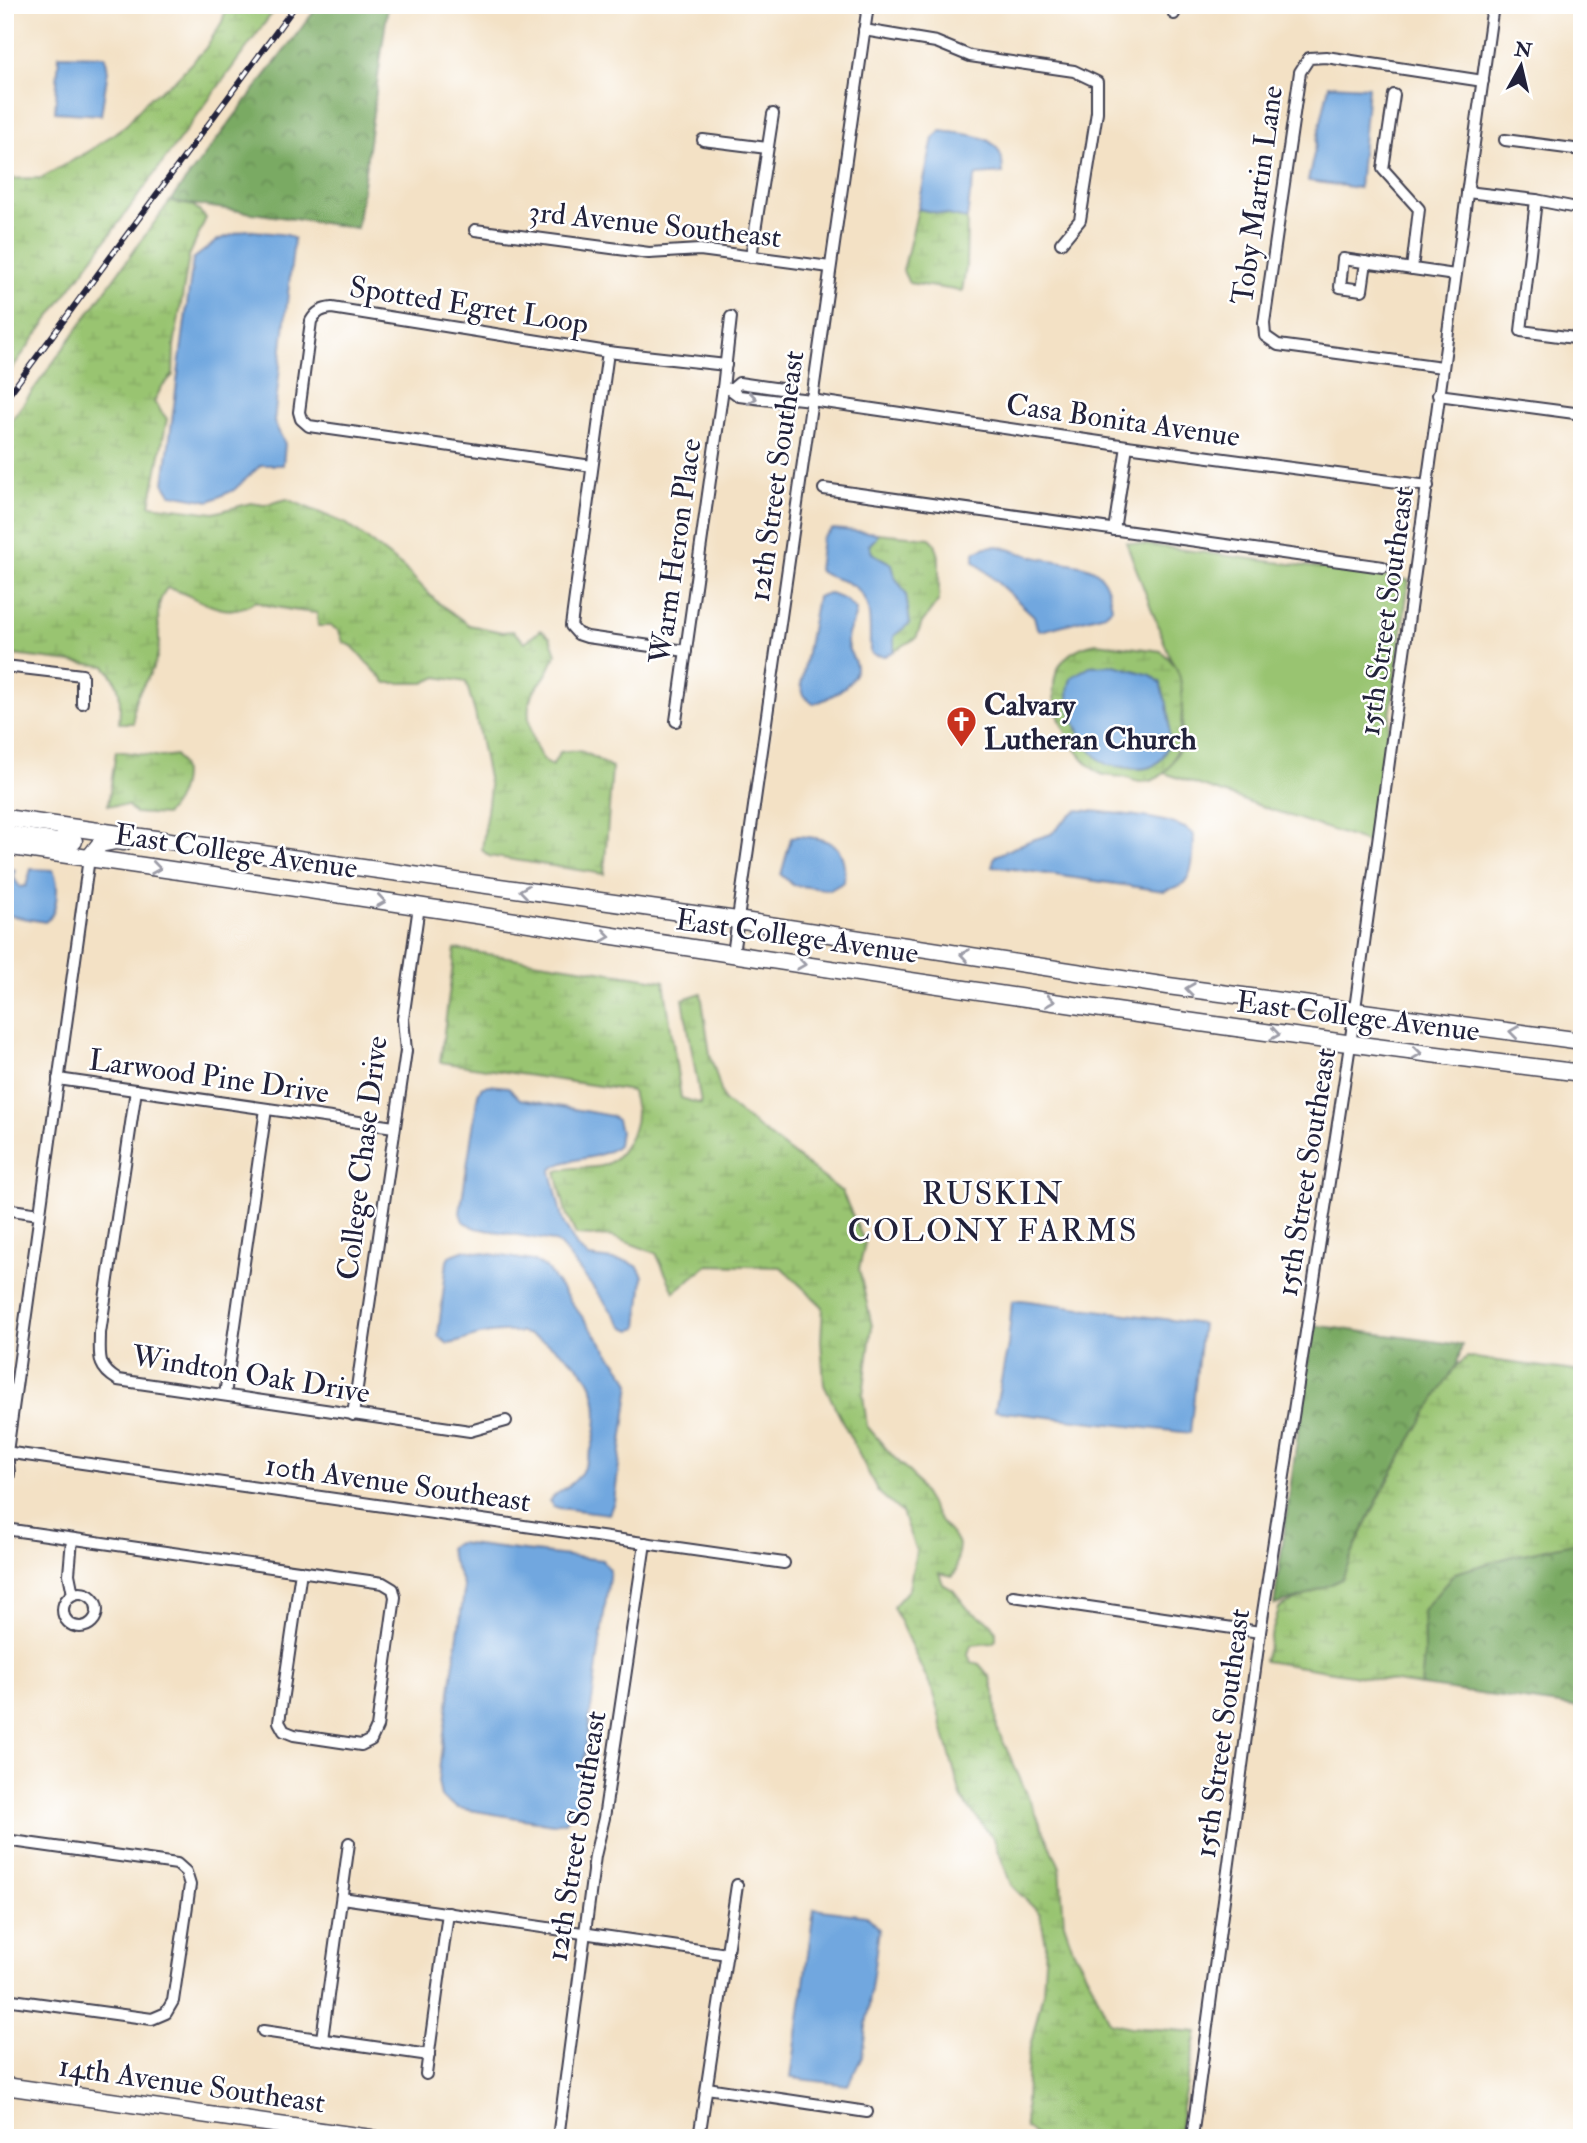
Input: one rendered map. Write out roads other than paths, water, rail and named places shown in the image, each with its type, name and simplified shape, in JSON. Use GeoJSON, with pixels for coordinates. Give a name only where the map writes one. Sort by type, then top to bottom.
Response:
{"type":"FeatureCollection","features":[{"type":"Feature","properties":{"kind":"main road","name":"East College Avenue"},"geometry":{"type":"LineString","coordinates":[[5,818],[737,920],[1168,986],[1582,1041]]}},
{"type":"Feature","properties":{"kind":"main road"},"geometry":{"type":"LineString","coordinates":[[61,825],[89,858],[100,844],[108,842],[180,851],[223,848]]}},
{"type":"Feature","properties":{"kind":"main road"},"geometry":{"type":"LineString","coordinates":[[5,834],[70,844],[74,841]]}},
{"type":"Feature","properties":{"kind":"main road","name":"East College Avenue"},"geometry":{"type":"LineString","coordinates":[[5,846],[1350,1045],[1582,1073]]}},
{"type":"Feature","properties":{"kind":"main road","name":"14th Avenue Southeast"},"geometry":{"type":"LineString","coordinates":[[5,2086],[371,2138]]}},
{"type":"Feature","properties":{"kind":"street","name":"12th Street Southeast"},"geometry":{"type":"LineString","coordinates":[[733,954],[868,5]]}},
{"type":"Feature","properties":{"kind":"street","name":"15th Street Southeast"},"geometry":{"type":"LineString","coordinates":[[1192,2138],[1260,1632],[1350,1045],[1493,5]]}},
{"type":"Feature","properties":{"kind":"street"},"geometry":{"type":"LineString","coordinates":[[864,30],[936,42],[971,55],[1074,71],[1097,82],[1097,112],[1080,220],[1061,243]]}},
{"type":"Feature","properties":{"kind":"street","name":"Toby Martin Lane"},"geometry":{"type":"LineString","coordinates":[[1442,367],[1278,345],[1265,336],[1264,323],[1300,72],[1309,58],[1326,57],[1483,82]]}},
{"type":"Feature","properties":{"kind":"street"},"geometry":{"type":"LineString","coordinates":[[1394,94],[1383,169],[1419,209],[1412,269]]}},
{"type":"Feature","properties":{"kind":"street"},"geometry":{"type":"LineString","coordinates":[[751,257],[773,114]]}},
{"type":"Feature","properties":{"kind":"street"},"geometry":{"type":"LineString","coordinates":[[703,140],[767,148]]}},
{"type":"Feature","properties":{"kind":"street"},"geometry":{"type":"LineString","coordinates":[[1505,140],[1582,150]]}},
{"type":"Feature","properties":{"kind":"street"},"geometry":{"type":"LineString","coordinates":[[1467,192],[1536,200],[1582,209]]}},
{"type":"Feature","properties":{"kind":"street"},"geometry":{"type":"LineString","coordinates":[[1536,200],[1521,331],[1582,338]]}},
{"type":"Feature","properties":{"kind":"street","name":"3rd Avenue Southeast"},"geometry":{"type":"LineString","coordinates":[[475,230],[649,253],[700,250],[830,267]]}},
{"type":"Feature","properties":{"kind":"street"},"geometry":{"type":"LineString","coordinates":[[1366,262],[1362,290],[1340,287],[1343,259],[1366,262],[1455,275]]}},
{"type":"Feature","properties":{"kind":"street","name":"Spotted Egret Loop"},"geometry":{"type":"LineString","coordinates":[[592,466],[309,426],[301,419],[299,412],[311,321],[315,314],[332,308],[608,352],[726,365]]}},
{"type":"Feature","properties":{"kind":"street","name":"Warm Heron Place"},"geometry":{"type":"LineString","coordinates":[[676,721],[727,389],[726,365],[731,317]]}},
{"type":"Feature","properties":{"kind":"street"},"geometry":{"type":"LineString","coordinates":[[608,352],[571,626],[578,634],[587,637],[686,651]]}},
{"type":"Feature","properties":{"kind":"street","name":"Casa Bonita Avenue"},"geometry":{"type":"LineString","coordinates":[[727,389],[739,383],[788,390],[793,398],[1428,486]]}},
{"type":"Feature","properties":{"kind":"street"},"geometry":{"type":"LineString","coordinates":[[1438,395],[1582,414]]}},
{"type":"Feature","properties":{"kind":"street"},"geometry":{"type":"LineString","coordinates":[[1114,530],[1127,446]]}},
{"type":"Feature","properties":{"kind":"street"},"geometry":{"type":"LineString","coordinates":[[824,489],[1383,567]]}},
{"type":"Feature","properties":{"kind":"street"},"geometry":{"type":"LineString","coordinates":[[5,666],[82,675],[82,703]]}},
{"type":"Feature","properties":{"kind":"street"},"geometry":{"type":"LineString","coordinates":[[5,1500],[9,1473],[6,1452],[89,858]]}},
{"type":"Feature","properties":{"kind":"street","name":"College Chase Drive"},"geometry":{"type":"LineString","coordinates":[[353,1415],[406,1051],[403,1019],[419,906]]}},
{"type":"Feature","properties":{"kind":"street","name":"Larwood Pine Drive"},"geometry":{"type":"LineString","coordinates":[[58,1079],[394,1127]]}},
{"type":"Feature","properties":{"kind":"street","name":"Windton Oak Drive"},"geometry":{"type":"LineString","coordinates":[[136,1090],[100,1333],[100,1363],[106,1372],[118,1380],[470,1431],[506,1421]]}},
{"type":"Feature","properties":{"kind":"street"},"geometry":{"type":"LineString","coordinates":[[225,1395],[267,1109]]}},
{"type":"Feature","properties":{"kind":"street"},"geometry":{"type":"LineString","coordinates":[[5,1209],[39,1214]]}},
{"type":"Feature","properties":{"kind":"street","name":"10th Avenue Southeast"},"geometry":{"type":"LineString","coordinates":[[6,1452],[784,1563]]}},
{"type":"Feature","properties":{"kind":"street"},"geometry":{"type":"LineString","coordinates":[[5,1529],[72,1539],[300,1571],[383,1583],[393,1589],[395,1597],[377,1727],[371,1740],[361,1745],[293,1735],[284,1731],[279,1722],[300,1571]]}},
{"type":"Feature","properties":{"kind":"street"},"geometry":{"type":"LineString","coordinates":[[72,1539],[69,1574],[73,1594]]}},
{"type":"Feature","properties":{"kind":"street","name":"12th Street Southeast"},"geometry":{"type":"LineString","coordinates":[[558,2138],[595,1856],[604,1818],[645,1543]]}},
{"type":"Feature","properties":{"kind":"street"},"geometry":{"type":"LineString","coordinates":[[1013,1596],[1260,1632]]}},
{"type":"Feature","properties":{"kind":"street"},"geometry":{"type":"LineString","coordinates":[[5,1840],[177,1864],[186,1872],[190,1885],[173,2001],[166,2013],[152,2019],[5,1999]]}},
{"type":"Feature","properties":{"kind":"street"},"geometry":{"type":"LineString","coordinates":[[322,2039],[349,1843]]}},
{"type":"Feature","properties":{"kind":"street"},"geometry":{"type":"LineString","coordinates":[[699,2138],[737,1885]]}},
{"type":"Feature","properties":{"kind":"street"},"geometry":{"type":"LineString","coordinates":[[342,1898],[727,1954]]}},
{"type":"Feature","properties":{"kind":"street"},"geometry":{"type":"LineString","coordinates":[[426,2074],[448,1913]]}},
{"type":"Feature","properties":{"kind":"street"},"geometry":{"type":"LineString","coordinates":[[263,2031],[429,2054]]}},
{"type":"Feature","properties":{"kind":"street"},"geometry":{"type":"LineString","coordinates":[[707,2088],[867,2112]]}},
{"type":"Feature","properties":{"kind":"water"},"geometry":{"type":"Polygon","coordinates":[[[59,55],[105,56],[108,70],[101,115],[55,112],[59,55]]]}},
{"type":"Feature","properties":{"kind":"water"},"geometry":{"type":"Polygon","coordinates":[[[1329,85],[1368,87],[1359,188],[1308,181],[1329,85]]]}},
{"type":"Feature","properties":{"kind":"water"},"geometry":{"type":"Polygon","coordinates":[[[941,131],[984,139],[997,148],[1002,158],[1003,173],[976,175],[967,219],[918,209],[933,138],[941,131]]]}},
{"type":"Feature","properties":{"kind":"water"},"geometry":{"type":"Polygon","coordinates":[[[246,230],[287,235],[294,239],[274,422],[285,444],[283,465],[261,465],[234,490],[210,501],[171,494],[164,483],[193,259],[218,240],[246,230]]]}},
{"type":"Feature","properties":{"kind":"water"},"geometry":{"type":"Polygon","coordinates":[[[833,529],[877,533],[869,545],[872,553],[892,564],[895,577],[906,594],[910,623],[894,636],[894,651],[885,656],[873,655],[870,651],[869,612],[863,596],[848,583],[818,570],[822,538],[833,529]]]}},
{"type":"Feature","properties":{"kind":"water"},"geometry":{"type":"Polygon","coordinates":[[[998,546],[1094,570],[1105,582],[1112,608],[1105,614],[1041,631],[1037,628],[1034,616],[974,561],[974,552],[998,546]]]}},
{"type":"Feature","properties":{"kind":"water"},"geometry":{"type":"Polygon","coordinates":[[[828,593],[846,600],[856,610],[847,641],[856,667],[847,685],[813,704],[804,696],[801,685],[817,597],[828,593]]]}},
{"type":"Feature","properties":{"kind":"water"},"geometry":{"type":"Polygon","coordinates":[[[1114,665],[1151,675],[1161,683],[1167,704],[1168,741],[1163,757],[1153,766],[1140,769],[1104,763],[1088,747],[1075,724],[1069,699],[1072,677],[1090,666],[1114,665]]]}},
{"type":"Feature","properties":{"kind":"water"},"geometry":{"type":"Polygon","coordinates":[[[1078,810],[1158,820],[1186,829],[1194,835],[1192,862],[1186,881],[1164,891],[992,866],[995,856],[1051,834],[1078,810]]]}},
{"type":"Feature","properties":{"kind":"water"},"geometry":{"type":"Polygon","coordinates":[[[799,836],[821,839],[835,846],[843,860],[844,882],[830,890],[793,885],[781,875],[791,838],[799,836]]]}},
{"type":"Feature","properties":{"kind":"water"},"geometry":{"type":"Polygon","coordinates":[[[5,866],[15,870],[14,878],[20,887],[26,886],[31,869],[53,870],[57,882],[55,905],[45,922],[5,915],[5,866]]]}},
{"type":"Feature","properties":{"kind":"water"},"geometry":{"type":"Polygon","coordinates":[[[488,1085],[508,1087],[520,1099],[611,1116],[617,1120],[620,1131],[618,1145],[601,1154],[563,1163],[551,1171],[563,1222],[577,1247],[589,1257],[629,1262],[638,1267],[643,1276],[638,1328],[631,1330],[624,1327],[560,1245],[553,1241],[475,1228],[463,1221],[460,1213],[478,1094],[481,1088],[488,1085]]]}},
{"type":"Feature","properties":{"kind":"water"},"geometry":{"type":"Polygon","coordinates":[[[465,1250],[533,1261],[545,1267],[627,1377],[630,1384],[614,1502],[609,1514],[559,1508],[549,1501],[578,1477],[590,1453],[596,1430],[595,1395],[588,1378],[579,1367],[552,1346],[523,1333],[489,1333],[448,1344],[438,1336],[447,1261],[449,1256],[465,1250]]]}},
{"type":"Feature","properties":{"kind":"water"},"geometry":{"type":"Polygon","coordinates":[[[1012,1301],[1202,1324],[1190,1433],[995,1411],[1008,1345],[1012,1301]]]}},
{"type":"Feature","properties":{"kind":"water"},"geometry":{"type":"Polygon","coordinates":[[[458,1543],[602,1560],[610,1570],[577,1811],[564,1822],[553,1824],[458,1808],[441,1797],[438,1781],[441,1754],[464,1592],[449,1547],[458,1543]]]}},
{"type":"Feature","properties":{"kind":"water"},"geometry":{"type":"Polygon","coordinates":[[[814,1909],[866,1916],[879,1929],[862,2057],[848,2085],[791,2078],[814,1909]]]}},
{"type":"Feature","properties":{"kind":"railway"},"geometry":{"type":"LineString","coordinates":[[5,400],[296,5]]}},
{"type":"Feature","properties":{"kind":"place","name":"Calvary Lutheran Church"},"geometry":{"type":"Point","coordinates":[961,749]}},
{"type":"Feature","properties":{"kind":"district","name":"RUSKIN COLONY FARMS"},"geometry":{"type":"Point","coordinates":[993,1212]}}]}
